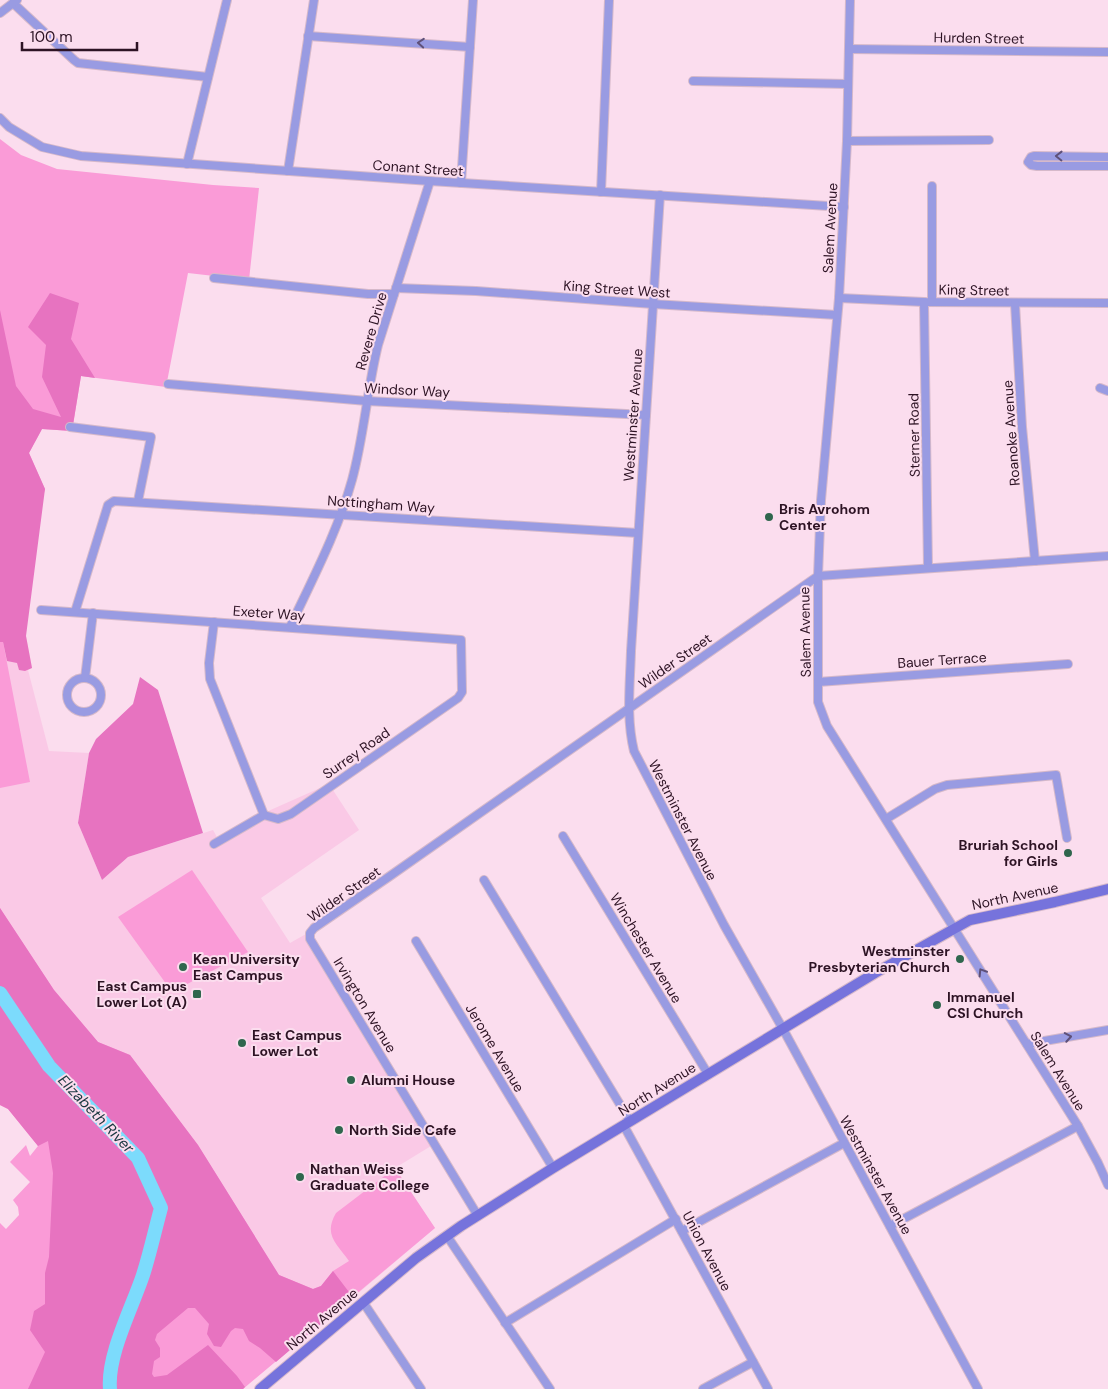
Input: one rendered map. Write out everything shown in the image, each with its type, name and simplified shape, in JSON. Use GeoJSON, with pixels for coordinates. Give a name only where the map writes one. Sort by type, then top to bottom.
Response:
{"type":"FeatureCollection","features":[{"type":"Feature","properties":{"kind":"main road","name":"North Avenue"},"geometry":{"type":"LineString","coordinates":[[260,1389],[363,1302],[447,1236],[553,1168],[875,973],[970,920],[1108,889]]}},
{"type":"Feature","properties":{"kind":"street"},"geometry":{"type":"LineString","coordinates":[[187,164],[227,0]]}},
{"type":"Feature","properties":{"kind":"street"},"geometry":{"type":"LineString","coordinates":[[288,171],[314,0]]}},
{"type":"Feature","properties":{"kind":"street"},"geometry":{"type":"LineString","coordinates":[[461,183],[473,0]]}},
{"type":"Feature","properties":{"kind":"street"},"geometry":{"type":"LineString","coordinates":[[601,192],[609,0]]}},
{"type":"Feature","properties":{"kind":"street","name":"Salem Avenue"},"geometry":{"type":"LineString","coordinates":[[850,0],[847,141],[839,298],[821,500],[818,576],[818,702],[827,726],[1102,1162],[1108,1185]]}},
{"type":"Feature","properties":{"kind":"street"},"geometry":{"type":"LineString","coordinates":[[0,13],[15,1],[78,63],[208,77]]}},
{"type":"Feature","properties":{"kind":"street"},"geometry":{"type":"LineString","coordinates":[[308,36],[470,47]]}},
{"type":"Feature","properties":{"kind":"street","name":"Hurden Street"},"geometry":{"type":"LineString","coordinates":[[849,49],[1108,52]]}},
{"type":"Feature","properties":{"kind":"street"},"geometry":{"type":"LineString","coordinates":[[693,81],[848,84]]}},
{"type":"Feature","properties":{"kind":"street","name":"Conant Street"},"geometry":{"type":"LineString","coordinates":[[0,118],[9,127],[42,147],[80,156],[430,181],[844,207]]}},
{"type":"Feature","properties":{"kind":"street"},"geometry":{"type":"LineString","coordinates":[[847,141],[989,140]]}},
{"type":"Feature","properties":{"kind":"street"},"geometry":{"type":"LineString","coordinates":[[1108,157],[1034,156],[1028,162],[1031,165],[1037,166],[1108,166]]}},
{"type":"Feature","properties":{"kind":"street"},"geometry":{"type":"LineString","coordinates":[[1086,157],[1086,166]]}},
{"type":"Feature","properties":{"kind":"street","name":"Revere Drive"},"geometry":{"type":"LineString","coordinates":[[290,628],[332,538],[352,483],[376,353],[430,181]]}},
{"type":"Feature","properties":{"kind":"street","name":"Sterner Road"},"geometry":{"type":"LineString","coordinates":[[928,568],[928,302],[932,186]]}},
{"type":"Feature","properties":{"kind":"street","name":"Westminster Avenue"},"geometry":{"type":"LineString","coordinates":[[660,195],[638,533],[629,709],[630,732],[634,751],[724,925],[783,1028],[978,1389]]}},
{"type":"Feature","properties":{"kind":"street","name":"King Street West"},"geometry":{"type":"LineString","coordinates":[[214,278],[368,294],[395,291],[476,291],[837,315]]}},
{"type":"Feature","properties":{"kind":"street","name":"King Street"},"geometry":{"type":"LineString","coordinates":[[839,298],[1015,304],[1108,303]]}},
{"type":"Feature","properties":{"kind":"street","name":"Roanoke Avenue"},"geometry":{"type":"LineString","coordinates":[[1015,304],[1022,427],[1035,561]]}},
{"type":"Feature","properties":{"kind":"street","name":"Windsor Way"},"geometry":{"type":"LineString","coordinates":[[168,384],[367,401],[646,416]]}},
{"type":"Feature","properties":{"kind":"street"},"geometry":{"type":"LineString","coordinates":[[1100,388],[1108,391]]}},
{"type":"Feature","properties":{"kind":"street"},"geometry":{"type":"LineString","coordinates":[[70,427],[151,437],[138,501]]}},
{"type":"Feature","properties":{"kind":"street","name":"Nottingham Way"},"geometry":{"type":"LineString","coordinates":[[75,612],[108,505],[114,501],[638,533]]}},
{"type":"Feature","properties":{"kind":"street"},"geometry":{"type":"LineString","coordinates":[[818,576],[1108,556]]}},
{"type":"Feature","properties":{"kind":"street","name":"Wilder Street"},"geometry":{"type":"LineString","coordinates":[[310,933],[314,928],[818,576]]}},
{"type":"Feature","properties":{"kind":"street","name":"Exeter Way"},"geometry":{"type":"LineString","coordinates":[[40,610],[461,640]]}},
{"type":"Feature","properties":{"kind":"street"},"geometry":{"type":"LineString","coordinates":[[85,678],[93,613]]}},
{"type":"Feature","properties":{"kind":"street"},"geometry":{"type":"LineString","coordinates":[[214,622],[209,663],[210,679],[264,815],[214,844]]}},
{"type":"Feature","properties":{"kind":"street","name":"Surrey Road"},"geometry":{"type":"LineString","coordinates":[[264,815],[278,820],[291,814],[458,698],[462,692],[461,640]]}},
{"type":"Feature","properties":{"kind":"street","name":"Bauer Terrace"},"geometry":{"type":"LineString","coordinates":[[818,682],[1068,664]]}},
{"type":"Feature","properties":{"kind":"street"},"geometry":{"type":"LineString","coordinates":[[85,678],[95,681],[102,695],[101,701],[95,709],[84,713],[70,705],[67,695],[70,685],[74,681],[85,678]]}},
{"type":"Feature","properties":{"kind":"street"},"geometry":{"type":"LineString","coordinates":[[886,819],[935,789],[947,785],[1056,775],[1066,838]]}},
{"type":"Feature","properties":{"kind":"street","name":"Winchester Avenue"},"geometry":{"type":"LineString","coordinates":[[563,836],[708,1074]]}},
{"type":"Feature","properties":{"kind":"street","name":"Union Avenue"},"geometry":{"type":"LineString","coordinates":[[484,880],[627,1124],[682,1231],[768,1389]]}},
{"type":"Feature","properties":{"kind":"street","name":"Irvington Avenue"},"geometry":{"type":"LineString","coordinates":[[310,933],[310,939],[478,1216]]}},
{"type":"Feature","properties":{"kind":"street","name":"Jerome Avenue"},"geometry":{"type":"LineString","coordinates":[[416,941],[553,1168]]}},
{"type":"Feature","properties":{"kind":"street"},"geometry":{"type":"LineString","coordinates":[[1027,1044],[1108,1030]]}},
{"type":"Feature","properties":{"kind":"street"},"geometry":{"type":"LineString","coordinates":[[890,1226],[1078,1126]]}},
{"type":"Feature","properties":{"kind":"street"},"geometry":{"type":"LineString","coordinates":[[682,1231],[844,1143]]}},
{"type":"Feature","properties":{"kind":"street"},"geometry":{"type":"LineString","coordinates":[[505,1323],[676,1219]]}},
{"type":"Feature","properties":{"kind":"street"},"geometry":{"type":"LineString","coordinates":[[447,1236],[550,1389]]}},
{"type":"Feature","properties":{"kind":"street"},"geometry":{"type":"LineString","coordinates":[[363,1302],[421,1389]]}},
{"type":"Feature","properties":{"kind":"street"},"geometry":{"type":"LineString","coordinates":[[703,1389],[753,1362]]}},
{"type":"Feature","properties":{"kind":"shaded area"},"geometry":{"type":"Polygon","coordinates":[[[0,139],[21,155],[57,169],[259,188],[249,280],[188,273],[166,387],[81,376],[72,431],[42,429],[29,453],[45,489],[3,642],[30,782],[0,788],[0,139]]]}},
{"type":"Feature","properties":{"kind":"shaded area"},"geometry":{"type":"Polygon","coordinates":[[[50,293],[79,303],[71,339],[95,378],[81,376],[72,431],[42,429],[29,453],[45,489],[26,636],[32,668],[25,671],[19,670],[17,663],[7,661],[3,642],[0,642],[0,310],[16,386],[33,409],[61,417],[42,377],[46,345],[28,327],[50,293]]]}},
{"type":"Feature","properties":{"kind":"shaded area","name":"Kean University East Campus"},"geometry":{"type":"Polygon","coordinates":[[[26,636],[32,668],[28,670],[49,751],[89,753],[78,823],[102,880],[128,857],[213,830],[218,839],[266,812],[329,784],[359,830],[261,898],[290,943],[306,934],[376,1049],[431,1146],[395,1168],[435,1228],[316,1329],[279,1275],[198,1145],[130,1055],[98,1043],[54,990],[0,908],[0,642],[26,636]]]}},
{"type":"Feature","properties":{"kind":"shaded area"},"geometry":{"type":"Polygon","coordinates":[[[140,677],[158,690],[203,833],[128,857],[102,880],[78,823],[89,753],[96,739],[133,704],[140,677]]]}},
{"type":"Feature","properties":{"kind":"shaded area"},"geometry":{"type":"Polygon","coordinates":[[[192,870],[248,952],[172,992],[118,917],[192,870]]]}},
{"type":"Feature","properties":{"kind":"shaded area"},"geometry":{"type":"Polygon","coordinates":[[[0,908],[54,990],[98,1042],[130,1055],[198,1145],[279,1275],[313,1289],[321,1286],[333,1271],[349,1261],[333,1239],[331,1233],[332,1221],[336,1213],[395,1168],[435,1228],[243,1389],[0,1389],[0,1223],[6,1229],[19,1215],[18,1207],[13,1200],[30,1182],[10,1162],[26,1145],[30,1156],[38,1146],[8,1109],[0,1105],[0,908]]]}},
{"type":"Feature","properties":{"kind":"shaded area"},"geometry":{"type":"Polygon","coordinates":[[[0,908],[54,990],[98,1042],[130,1055],[198,1145],[279,1275],[313,1289],[321,1286],[333,1271],[352,1296],[276,1362],[249,1341],[243,1329],[235,1328],[221,1347],[214,1346],[207,1334],[209,1324],[195,1308],[188,1308],[157,1334],[155,1340],[160,1348],[160,1357],[154,1361],[152,1374],[154,1377],[167,1375],[208,1345],[237,1376],[245,1387],[243,1389],[28,1389],[45,1352],[30,1330],[34,1311],[45,1304],[45,1273],[49,1257],[53,1173],[48,1141],[38,1146],[8,1109],[0,1105],[0,908]]]}},
{"type":"Feature","properties":{"kind":"waterway","name":"Elizabeth River"},"geometry":{"type":"LineString","coordinates":[[0,993],[49,1066],[138,1158],[161,1208],[143,1275],[112,1361],[110,1389]]}},
{"type":"Feature","properties":{"kind":"place","name":"Bris Avrohom Center"},"geometry":{"type":"Point","coordinates":[769,517]}},
{"type":"Feature","properties":{"kind":"place","name":"Bruriah School for Girls"},"geometry":{"type":"Point","coordinates":[1068,853]}},
{"type":"Feature","properties":{"kind":"place","name":"Westminster Presbyterian Church"},"geometry":{"type":"Point","coordinates":[960,959]}},
{"type":"Feature","properties":{"kind":"place","name":"Kean University East Campus"},"geometry":{"type":"Point","coordinates":[183,967]}},
{"type":"Feature","properties":{"kind":"place","name":"East Campus Lower Lot (A)"},"geometry":{"type":"Point","coordinates":[197,994]}},
{"type":"Feature","properties":{"kind":"place","name":"Immanuel CSI Church"},"geometry":{"type":"Point","coordinates":[937,1005]}},
{"type":"Feature","properties":{"kind":"place","name":"East Campus Lower Lot"},"geometry":{"type":"Point","coordinates":[242,1043]}},
{"type":"Feature","properties":{"kind":"place","name":"Alumni House"},"geometry":{"type":"Point","coordinates":[351,1080]}},
{"type":"Feature","properties":{"kind":"place","name":"North Side Cafe"},"geometry":{"type":"Point","coordinates":[339,1130]}},
{"type":"Feature","properties":{"kind":"place","name":"Nathan Weiss Graduate College"},"geometry":{"type":"Point","coordinates":[300,1177]}}]}
